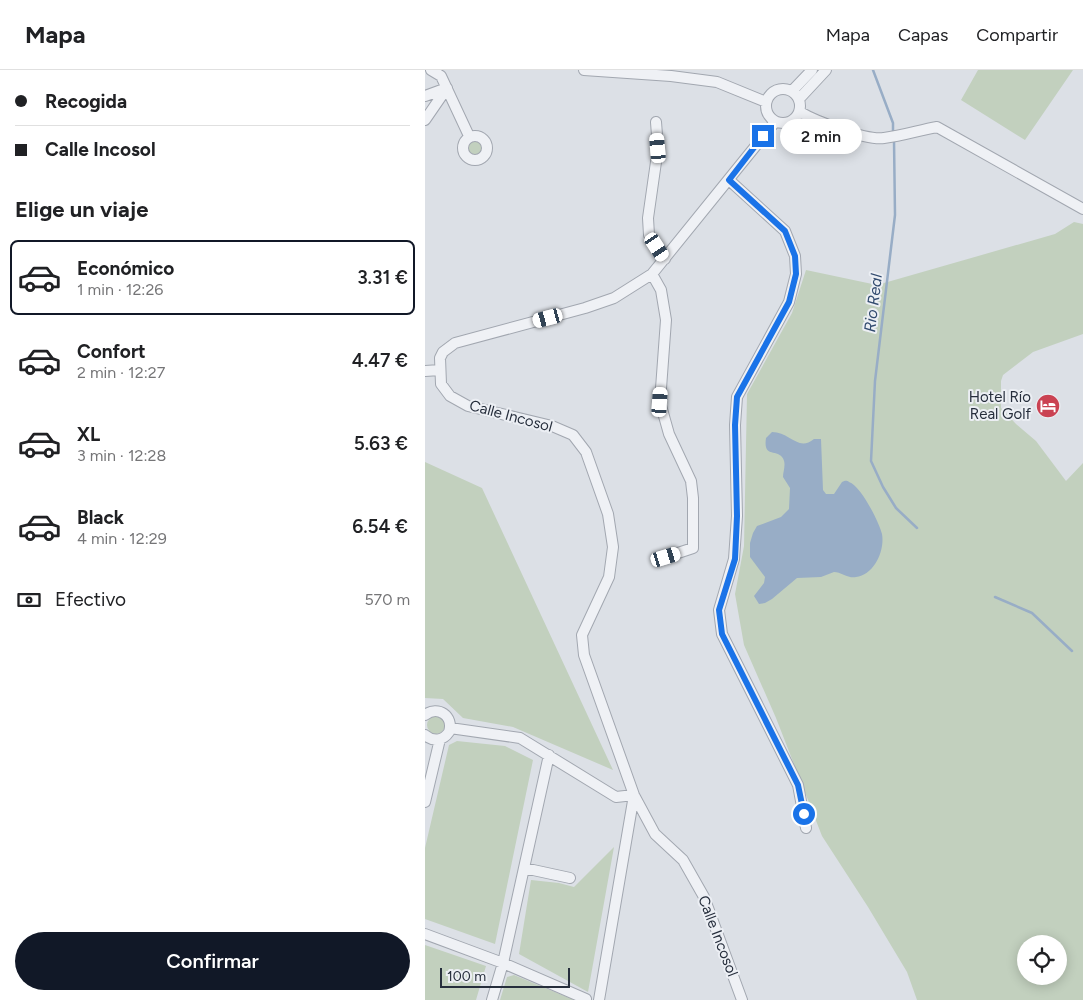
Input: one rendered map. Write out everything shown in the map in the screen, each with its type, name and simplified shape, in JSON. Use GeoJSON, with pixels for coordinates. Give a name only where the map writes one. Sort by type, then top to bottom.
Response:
{"type":"FeatureCollection","features":[{"type":"Feature","properties":{"kind":"street"},"geometry":{"type":"LineString","coordinates":[[431,70],[441,76],[469,136]]}},
{"type":"Feature","properties":{"kind":"street"},"geometry":{"type":"LineString","coordinates":[[584,70],[671,76],[717,82],[766,102]]}},
{"type":"Feature","properties":{"kind":"street"},"geometry":{"type":"LineString","coordinates":[[795,95],[812,70]]}},
{"type":"Feature","properties":{"kind":"street"},"geometry":{"type":"LineString","coordinates":[[795,95],[826,70]]}},
{"type":"Feature","properties":{"kind":"street"},"geometry":{"type":"LineString","coordinates":[[425,96],[447,88]]}},
{"type":"Feature","properties":{"kind":"street"},"geometry":{"type":"LineString","coordinates":[[425,120],[447,88]]}},
{"type":"Feature","properties":{"kind":"street"},"geometry":{"type":"LineString","coordinates":[[779,89],[795,95],[801,105],[794,120],[784,124],[775,122],[766,110],[766,102],[769,96],[779,89]]}},
{"type":"Feature","properties":{"kind":"street"},"geometry":{"type":"LineString","coordinates":[[799,112],[813,120],[882,139],[937,127],[1083,209]]}},
{"type":"Feature","properties":{"kind":"street"},"geometry":{"type":"LineString","coordinates":[[655,122],[658,148],[648,226],[649,235],[665,259]]}},
{"type":"Feature","properties":{"kind":"street"},"geometry":{"type":"LineString","coordinates":[[425,371],[440,370],[440,358],[443,352],[455,343],[585,308],[614,298],[652,274],[775,122]]}},
{"type":"Feature","properties":{"kind":"street"},"geometry":{"type":"LineString","coordinates":[[729,180],[785,231],[795,256],[796,274],[789,302],[737,397],[735,425],[737,516],[735,559],[719,610],[722,634],[798,785],[806,828]]}},
{"type":"Feature","properties":{"kind":"street"},"geometry":{"type":"LineString","coordinates":[[652,274],[661,290],[666,320],[660,402],[669,434],[691,480],[693,498],[693,548],[666,557]]}},
{"type":"Feature","properties":{"kind":"street","name":"Calle Incosol"},"geometry":{"type":"LineString","coordinates":[[440,370],[441,384],[450,396],[468,406],[553,426],[573,435],[586,452],[608,514],[613,547],[609,577],[582,635],[584,655],[634,795],[655,834],[683,860],[704,897],[742,1000]]}},
{"type":"Feature","properties":{"kind":"street"},"geometry":{"type":"LineString","coordinates":[[425,715],[434,711],[443,712],[449,719],[450,728],[447,735],[440,739],[431,739],[425,735]]}},
{"type":"Feature","properties":{"kind":"street"},"geometry":{"type":"LineString","coordinates":[[450,728],[520,738],[616,796],[634,795],[599,1000]]}},
{"type":"Feature","properties":{"kind":"street"},"geometry":{"type":"LineString","coordinates":[[425,802],[440,739]]}},
{"type":"Feature","properties":{"kind":"street"},"geometry":{"type":"LineString","coordinates":[[493,1000],[503,963],[549,755]]}},
{"type":"Feature","properties":{"kind":"street"},"geometry":{"type":"LineString","coordinates":[[524,868],[570,878]]}},
{"type":"Feature","properties":{"kind":"street"},"geometry":{"type":"LineString","coordinates":[[425,934],[503,963],[586,999]]}},
{"type":"Feature","properties":{"kind":"green space"},"geometry":{"type":"Polygon","coordinates":[[[978,70],[1073,70],[1025,140],[961,100],[978,70]]]}},
{"type":"Feature","properties":{"kind":"green space"},"geometry":{"type":"Polygon","coordinates":[[[476,140],[484,148],[476,156],[468,148],[476,140]]]}},
{"type":"Feature","properties":{"kind":"green space"},"geometry":{"type":"Polygon","coordinates":[[[1074,222],[1083,224],[1083,334],[1033,352],[1003,375],[1001,381],[1001,408],[1036,441],[1066,481],[1083,463],[1083,1000],[917,1000],[907,972],[822,836],[776,718],[744,645],[735,594],[744,546],[747,394],[792,313],[806,270],[877,285],[1055,234],[1074,222]]]}},
{"type":"Feature","properties":{"kind":"green space"},"geometry":{"type":"Polygon","coordinates":[[[425,462],[482,488],[613,770],[513,727],[463,718],[443,699],[425,698],[425,462]]]}},
{"type":"Feature","properties":{"kind":"green space"},"geometry":{"type":"Polygon","coordinates":[[[432,716],[440,716],[445,721],[443,732],[432,734],[427,729],[427,721],[432,716]]]}},
{"type":"Feature","properties":{"kind":"green space"},"geometry":{"type":"Polygon","coordinates":[[[457,741],[505,746],[533,760],[495,944],[425,919],[425,848],[449,745],[457,741]]]}},
{"type":"Feature","properties":{"kind":"green space"},"geometry":{"type":"Polygon","coordinates":[[[614,847],[588,992],[519,954],[531,880],[559,883],[574,887],[614,847]]]}},
{"type":"Feature","properties":{"kind":"green space"},"geometry":{"type":"Polygon","coordinates":[[[425,945],[486,966],[476,1000],[425,1000],[425,945]]]}},
{"type":"Feature","properties":{"kind":"green space"},"geometry":{"type":"Polygon","coordinates":[[[514,975],[574,1000],[500,1000],[507,977],[514,975]]]}},
{"type":"Feature","properties":{"kind":"water"},"geometry":{"type":"Polygon","coordinates":[[[772,432],[803,443],[814,439],[821,439],[823,490],[826,494],[834,494],[842,482],[847,481],[854,485],[864,497],[880,528],[882,548],[873,567],[862,575],[851,577],[834,572],[821,577],[797,578],[772,599],[759,604],[754,596],[764,583],[765,577],[750,557],[750,543],[753,533],[757,526],[781,517],[789,509],[790,488],[783,477],[785,464],[782,457],[768,451],[766,448],[766,438],[772,432]]]}},
{"type":"Feature","properties":{"kind":"waterway","name":"Rio Real"},"geometry":{"type":"LineString","coordinates":[[873,70],[893,123],[893,135]]}},
{"type":"Feature","properties":{"kind":"waterway","name":"Rio Real"},"geometry":{"type":"LineString","coordinates":[[894,140],[895,215],[875,381],[871,461],[883,487],[896,508],[917,528]]}},
{"type":"Feature","properties":{"kind":"waterway","name":"Rio Real"},"geometry":{"type":"LineString","coordinates":[[995,597],[1032,613],[1072,651]]}},
{"type":"Feature","properties":{"kind":"place","name":"Hotel Río Real Golf"},"geometry":{"type":"Point","coordinates":[1048,406]}},
{"type":"Feature","properties":{"kind":"route"},"geometry":{"type":"LineString","coordinates":[[763,136],[729,180],[785,231],[795,256],[796,274],[789,302],[737,397],[735,425],[737,516],[735,559],[719,610],[722,634],[798,785],[804,814]]}}]}
